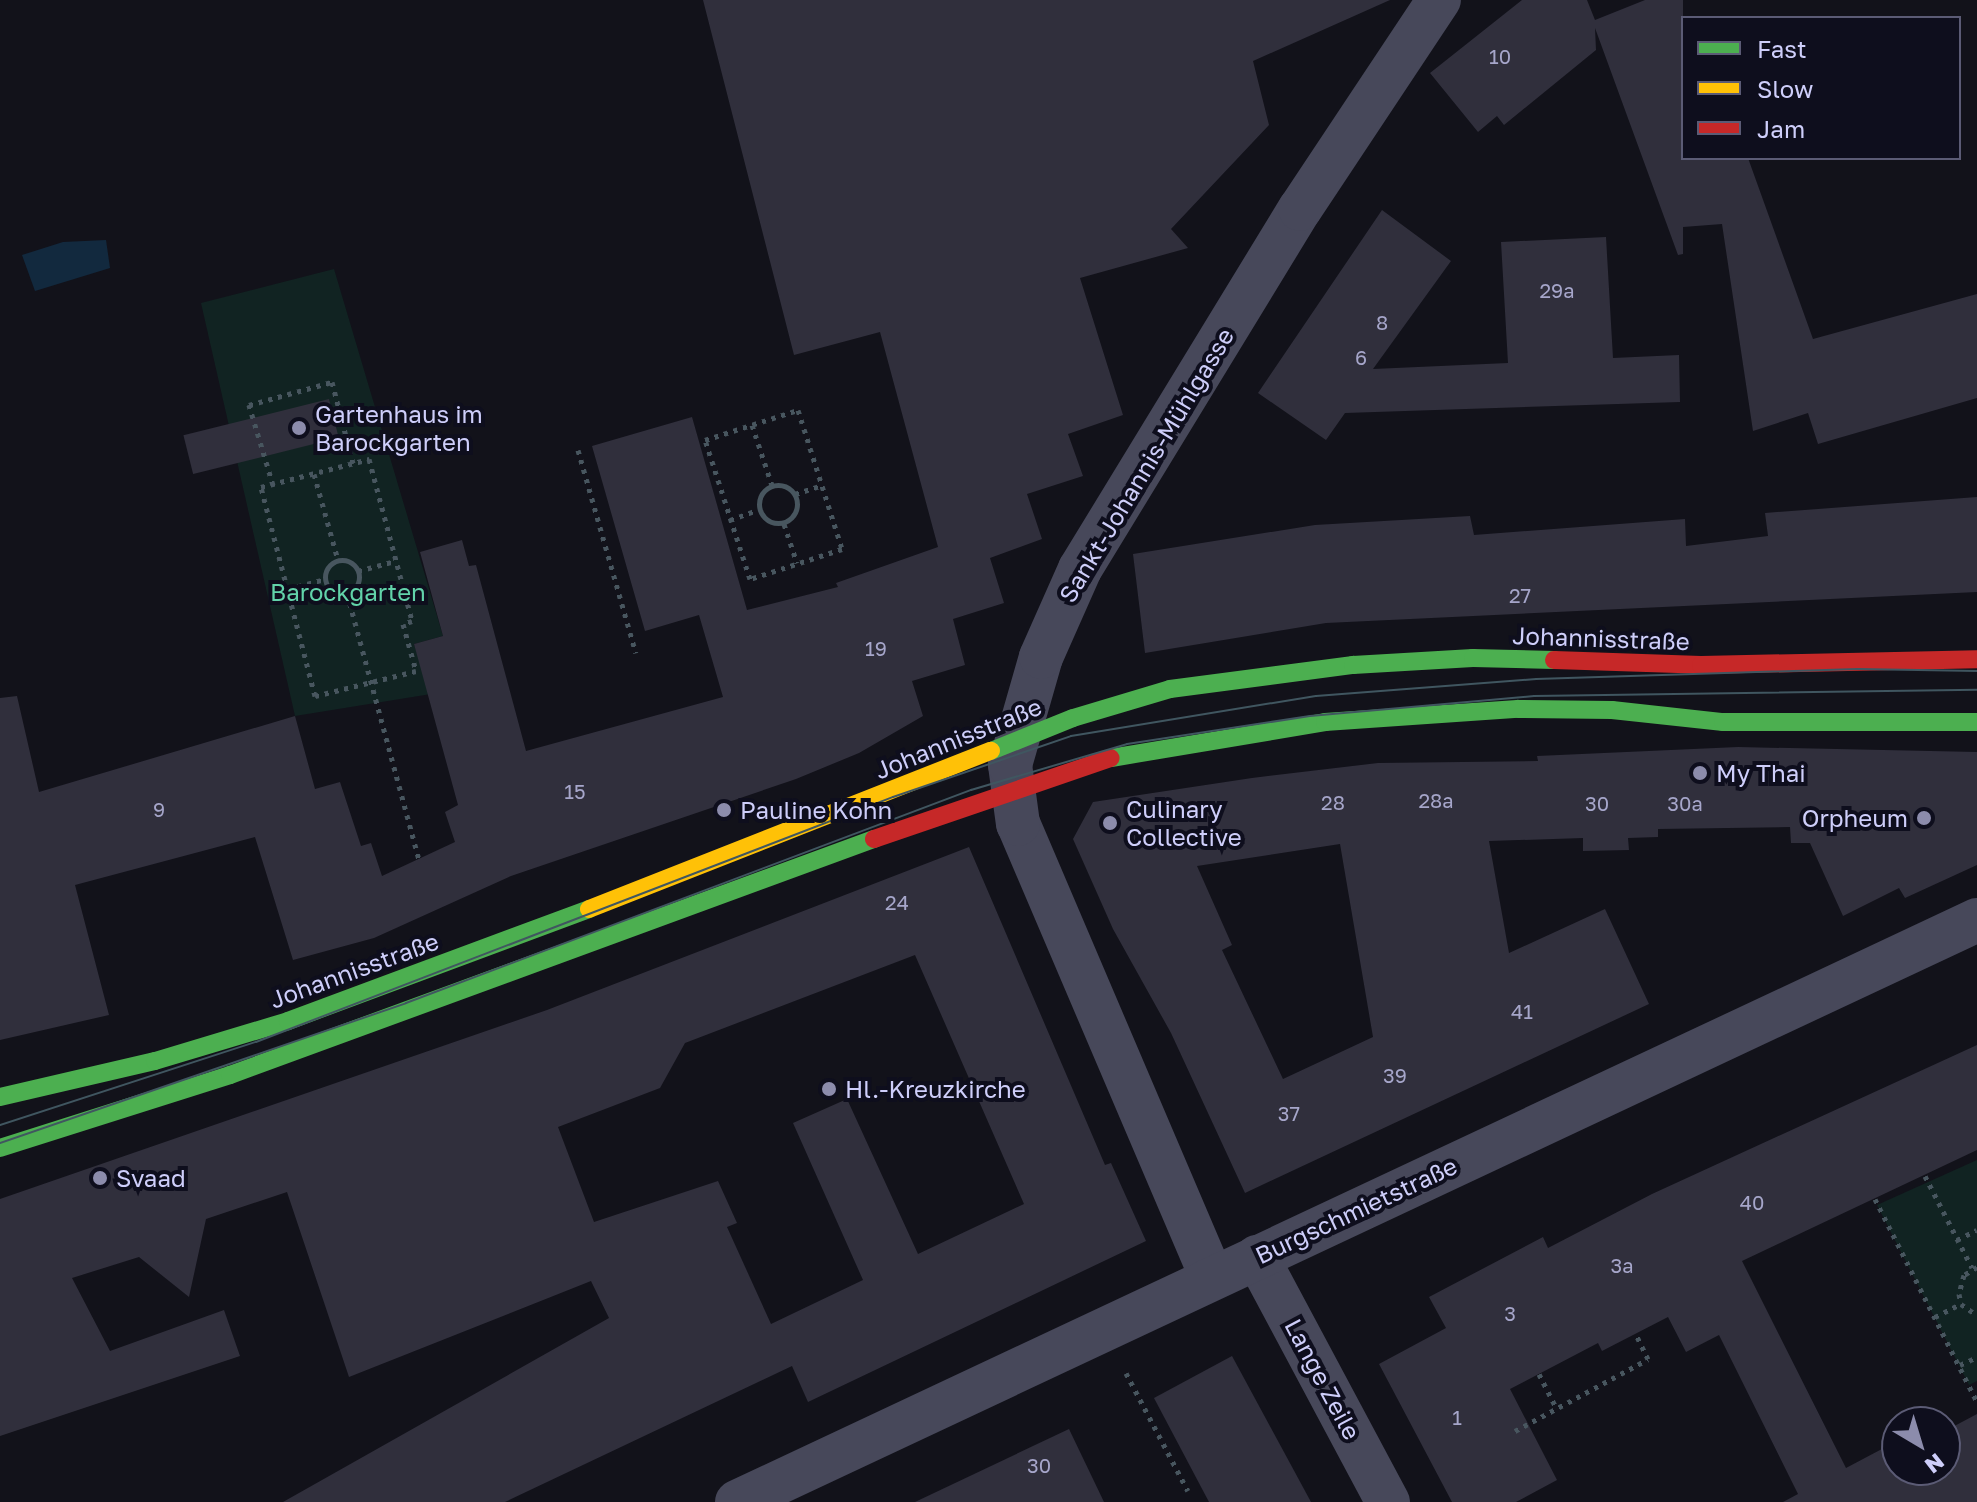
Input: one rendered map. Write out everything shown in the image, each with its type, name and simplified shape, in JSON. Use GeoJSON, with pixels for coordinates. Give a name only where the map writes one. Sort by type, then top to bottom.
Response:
{"type":"FeatureCollection","features":[{"type":"Feature","properties":{"kind":"main road","name":"Johannisstraße"},"geometry":{"type":"LineString","coordinates":[[0,1097],[155,1061],[288,1021],[658,883],[1017,740],[1170,689],[1353,665],[1473,658],[1701,665],[1977,659]]}},
{"type":"Feature","properties":{"kind":"main road"},"geometry":{"type":"LineString","coordinates":[[0,1148],[230,1075],[1010,790],[1137,750],[1325,722],[1531,709],[1612,710],[1723,722],[1977,722]]}},
{"type":"Feature","properties":{"kind":"street","name":"Sankt-Johannis-Mühlgasse"},"geometry":{"type":"LineString","coordinates":[[1212,1278],[1038,875],[1010,790],[1017,740],[1044,647],[1080,569],[1300,209],[1439,0]]}},
{"type":"Feature","properties":{"kind":"street","name":"Burgschmietstraße"},"geometry":{"type":"LineString","coordinates":[[737,1502],[1977,920]]}},
{"type":"Feature","properties":{"kind":"street","name":"Lange Zeile"},"geometry":{"type":"LineString","coordinates":[[1257,1257],[1388,1502]]}},
{"type":"Feature","properties":{"kind":"path"},"geometry":{"type":"LineString","coordinates":[[273,485],[249,405],[332,382],[353,463]]}},
{"type":"Feature","properties":{"kind":"path"},"geometry":{"type":"LineString","coordinates":[[798,410],[822,485],[842,549],[750,579],[705,440],[798,410]]}},
{"type":"Feature","properties":{"kind":"path"},"geometry":{"type":"LineString","coordinates":[[752,425],[772,485]]}},
{"type":"Feature","properties":{"kind":"path"},"geometry":{"type":"LineString","coordinates":[[578,450],[636,653]]}},
{"type":"Feature","properties":{"kind":"path"},"geometry":{"type":"LineString","coordinates":[[369,459],[412,621],[403,624],[416,671],[315,696],[261,487],[314,474],[369,459]]}},
{"type":"Feature","properties":{"kind":"path"},"geometry":{"type":"LineString","coordinates":[[314,474],[338,560]]}},
{"type":"Feature","properties":{"kind":"path"},"geometry":{"type":"LineString","coordinates":[[772,485],[785,485],[795,494],[797,511],[784,524],[768,522],[758,510],[759,495],[772,485]]}},
{"type":"Feature","properties":{"kind":"path"},"geometry":{"type":"LineString","coordinates":[[795,494],[822,485]]}},
{"type":"Feature","properties":{"kind":"path"},"geometry":{"type":"LineString","coordinates":[[730,520],[758,510]]}},
{"type":"Feature","properties":{"kind":"path"},"geometry":{"type":"LineString","coordinates":[[784,524],[797,563]]}},
{"type":"Feature","properties":{"kind":"path"},"geometry":{"type":"LineString","coordinates":[[338,560],[349,560],[358,571],[356,588],[347,593],[336,593],[325,579],[329,566],[338,560]]}},
{"type":"Feature","properties":{"kind":"path"},"geometry":{"type":"LineString","coordinates":[[358,571],[396,561]]}},
{"type":"Feature","properties":{"kind":"path"},"geometry":{"type":"LineString","coordinates":[[288,589],[325,579]]}},
{"type":"Feature","properties":{"kind":"path"},"geometry":{"type":"LineString","coordinates":[[347,593],[419,859]]}},
{"type":"Feature","properties":{"kind":"path"},"geometry":{"type":"LineString","coordinates":[[1925,1176],[1974,1268],[1959,1284],[1961,1304],[1977,1315]]}},
{"type":"Feature","properties":{"kind":"path"},"geometry":{"type":"LineString","coordinates":[[1875,1199],[1977,1402]]}},
{"type":"Feature","properties":{"kind":"path"},"geometry":{"type":"LineString","coordinates":[[1957,1240],[1977,1230]]}},
{"type":"Feature","properties":{"kind":"path"},"geometry":{"type":"LineString","coordinates":[[1935,1317],[1961,1304]]}},
{"type":"Feature","properties":{"kind":"path"},"geometry":{"type":"LineString","coordinates":[[1104,1329],[1188,1491]]}},
{"type":"Feature","properties":{"kind":"path"},"geometry":{"type":"LineString","coordinates":[[1515,1431],[1648,1359],[1636,1334]]}},
{"type":"Feature","properties":{"kind":"path"},"geometry":{"type":"LineString","coordinates":[[1960,1366],[1977,1357]]}},
{"type":"Feature","properties":{"kind":"path"},"geometry":{"type":"LineString","coordinates":[[1539,1374],[1556,1408]]}},
{"type":"Feature","properties":{"kind":"green space","name":"Barockgarten"},"geometry":{"type":"Polygon","coordinates":[[[334,269],[443,636],[414,644],[431,694],[295,716],[201,303],[334,269]]]}},
{"type":"Feature","properties":{"kind":"green space"},"geometry":{"type":"Polygon","coordinates":[[[1977,1160],[1977,1381],[1969,1385],[1877,1205],[1977,1160]]]}},
{"type":"Feature","properties":{"kind":"water"},"geometry":{"type":"Polygon","coordinates":[[[106,240],[110,268],[35,291],[22,255],[63,242],[106,240]]]}},
{"type":"Feature","properties":{"kind":"building"},"geometry":{"type":"Polygon","coordinates":[[[703,0],[1390,0],[1253,61],[1269,125],[1171,229],[1188,248],[1080,278],[1123,415],[1068,434],[1083,476],[1027,494],[1042,539],[990,558],[1004,603],[953,619],[965,665],[912,681],[923,716],[859,753],[796,779],[511,876],[374,938],[293,960],[255,837],[75,885],[109,1015],[0,1040],[0,698],[17,696],[39,792],[295,716],[315,789],[340,782],[361,846],[371,843],[382,876],[455,842],[445,812],[458,805],[414,644],[443,636],[420,552],[462,540],[469,566],[476,565],[526,751],[723,697],[699,615],[645,631],[592,446],[692,417],[747,610],[838,587],[836,583],[938,547],[880,332],[794,355],[703,0]]]}},
{"type":"Feature","properties":{"kind":"building"},"geometry":{"type":"Polygon","coordinates":[[[1522,0],[1587,0],[1595,20],[1645,0],[1683,0],[1681,160],[1749,160],[1813,339],[1977,294],[1977,398],[1818,444],[1808,413],[1753,431],[1722,224],[1683,227],[1683,254],[1678,255],[1595,28],[1596,50],[1504,125],[1497,116],[1478,132],[1430,73],[1522,0]]]}},
{"type":"Feature","properties":{"kind":"building"},"geometry":{"type":"Polygon","coordinates":[[[1382,210],[1451,261],[1373,369],[1508,363],[1501,242],[1606,237],[1613,358],[1679,355],[1680,402],[1345,413],[1326,440],[1258,393],[1382,210]]]}},
{"type":"Feature","properties":{"kind":"building"},"geometry":{"type":"Polygon","coordinates":[[[329,399],[339,438],[193,474],[183,435],[329,399]]]}},
{"type":"Feature","properties":{"kind":"building"},"geometry":{"type":"Polygon","coordinates":[[[1977,497],[1977,592],[1326,623],[1145,653],[1133,554],[1315,525],[1470,516],[1474,535],[1685,519],[1686,546],[1768,536],[1765,513],[1977,497]]]}},
{"type":"Feature","properties":{"kind":"building"},"geometry":{"type":"Polygon","coordinates":[[[1738,747],[1977,752],[1977,865],[1905,898],[1899,888],[1843,916],[1810,843],[1791,843],[1790,827],[1658,829],[1658,837],[1628,838],[1629,850],[1583,851],[1583,838],[1489,841],[1509,953],[1605,909],[1649,1004],[1245,1193],[1171,1033],[1113,929],[1073,839],[1093,802],[1378,763],[1538,761],[1537,756],[1738,747]],[[1340,844],[1197,866],[1232,945],[1222,950],[1283,1079],[1373,1037],[1340,844]]]}},
{"type":"Feature","properties":{"kind":"building"},"geometry":{"type":"Polygon","coordinates":[[[969,847],[1105,1165],[1111,1163],[1146,1241],[808,1402],[792,1366],[505,1502],[283,1502],[609,1318],[591,1281],[349,1377],[287,1192],[206,1219],[189,1297],[139,1257],[72,1278],[110,1351],[224,1310],[240,1356],[0,1436],[0,1199],[547,1010],[969,847]],[[915,955],[685,1043],[660,1088],[558,1127],[594,1222],[718,1181],[737,1223],[727,1227],[771,1324],[863,1280],[793,1123],[847,1099],[918,1254],[1024,1204],[915,955]]]}},
{"type":"Feature","properties":{"kind":"building"},"geometry":{"type":"Polygon","coordinates":[[[1977,1045],[1977,1150],[1742,1261],[1846,1468],[1881,1449],[1881,1486],[1961,1486],[1961,1422],[1977,1414],[1977,1502],[1783,1502],[1798,1494],[1719,1335],[1686,1352],[1668,1317],[1602,1351],[1598,1343],[1510,1389],[1557,1480],[1516,1502],[1452,1502],[1379,1364],[1446,1328],[1429,1297],[1543,1237],[1548,1248],[1652,1194],[1977,1045]]]}},
{"type":"Feature","properties":{"kind":"building"},"geometry":{"type":"Polygon","coordinates":[[[1232,1356],[1311,1502],[1209,1502],[1154,1398],[1232,1356]]]}},
{"type":"Feature","properties":{"kind":"building"},"geometry":{"type":"Polygon","coordinates":[[[1069,1429],[1104,1502],[915,1502],[1069,1429]]]}},
{"type":"Feature","properties":{"kind":"tram line"},"geometry":{"type":"LineString","coordinates":[[0,1125],[256,1042],[893,797],[1071,736],[1316,696],[1536,679],[1858,669],[1977,671]]}},
{"type":"Feature","properties":{"kind":"tram line"},"geometry":{"type":"LineString","coordinates":[[0,1143],[406,1003],[971,790],[1127,744],[1310,716],[1534,696],[1977,690]]}},
{"type":"Feature","properties":{"kind":"traffic: fast"},"geometry":{"type":"LineString","coordinates":[[991,751],[1073,718],[1170,689],[1353,665],[1473,658],[1554,660]]}},
{"type":"Feature","properties":{"kind":"traffic: fast"},"geometry":{"type":"LineString","coordinates":[[1111,758],[1325,722],[1518,709],[1612,710],[1723,722],[1977,722]]}},
{"type":"Feature","properties":{"kind":"traffic: fast"},"geometry":{"type":"LineString","coordinates":[[0,1148],[230,1075],[874,839]]}},
{"type":"Feature","properties":{"kind":"traffic: fast"},"geometry":{"type":"LineString","coordinates":[[0,1097],[155,1061],[288,1021],[589,909]]}},
{"type":"Feature","properties":{"kind":"traffic: slow"},"geometry":{"type":"LineString","coordinates":[[589,909],[991,751]]}},
{"type":"Feature","properties":{"kind":"traffic: jam"},"geometry":{"type":"LineString","coordinates":[[1554,660],[1701,665],[1977,659]]}},
{"type":"Feature","properties":{"kind":"traffic: jam"},"geometry":{"type":"LineString","coordinates":[[874,839],[1111,758]]}},
{"type":"Feature","properties":{"kind":"place","name":"Gartenhaus im Barockgarten"},"geometry":{"type":"Point","coordinates":[299,428]}},
{"type":"Feature","properties":{"kind":"place","name":"My Thai"},"geometry":{"type":"Point","coordinates":[1700,773]}},
{"type":"Feature","properties":{"kind":"place","name":"Pauline Kohn"},"geometry":{"type":"Point","coordinates":[724,810]}},
{"type":"Feature","properties":{"kind":"place","name":"Orpheum"},"geometry":{"type":"Point","coordinates":[1924,818]}},
{"type":"Feature","properties":{"kind":"place","name":"Culinary Collective"},"geometry":{"type":"Point","coordinates":[1110,823]}},
{"type":"Feature","properties":{"kind":"place","name":"Hl.-Kreuzkirche"},"geometry":{"type":"Point","coordinates":[829,1089]}},
{"type":"Feature","properties":{"kind":"place","name":"Svaad"},"geometry":{"type":"Point","coordinates":[100,1178]}}]}
